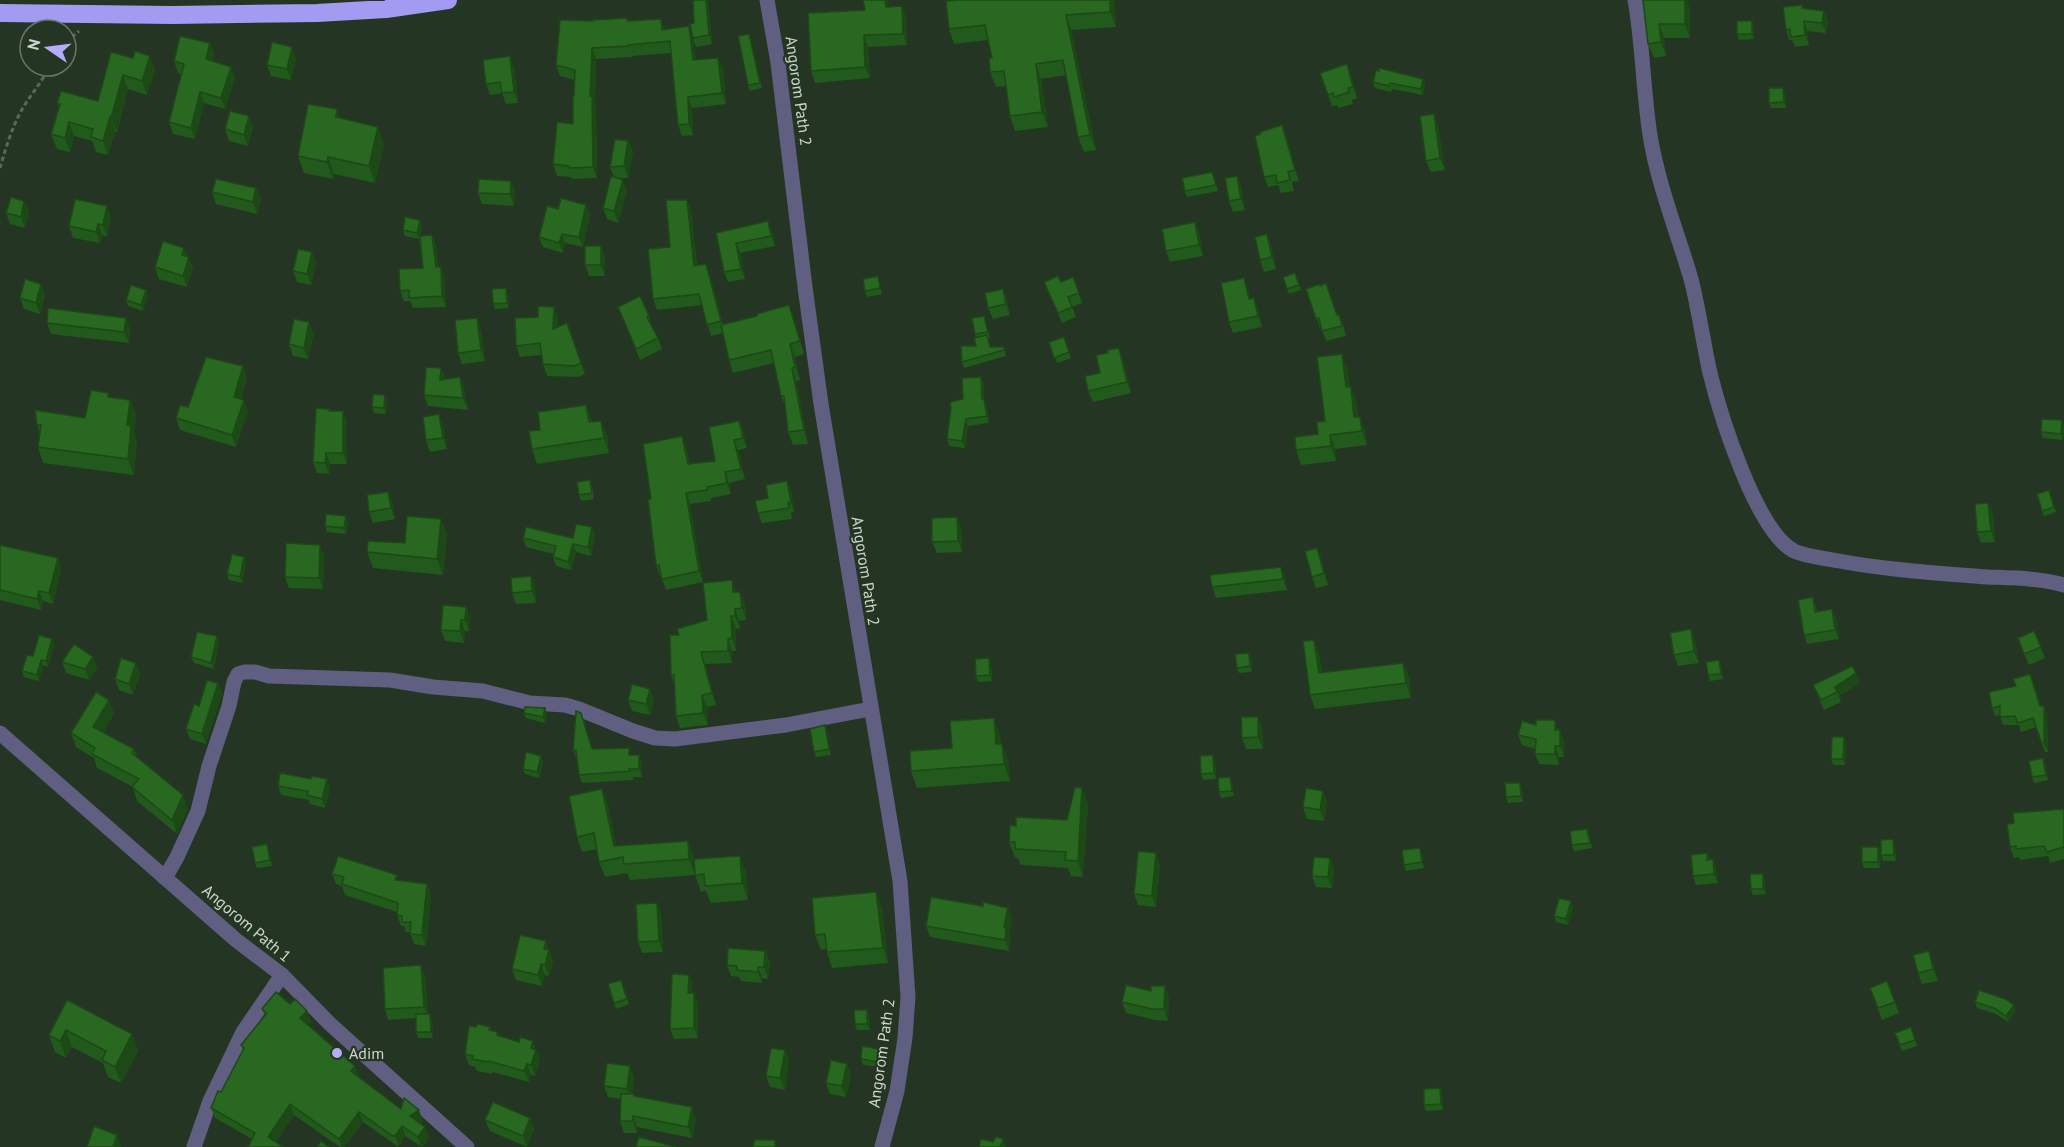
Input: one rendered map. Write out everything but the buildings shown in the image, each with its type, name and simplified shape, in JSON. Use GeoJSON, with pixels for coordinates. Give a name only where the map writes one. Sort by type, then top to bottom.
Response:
{"type":"FeatureCollection","features":[{"type":"Feature","properties":{"kind":"highway"},"geometry":{"type":"LineString","coordinates":[[0,13],[172,15],[317,13],[386,9],[445,0]]}},
{"type":"Feature","properties":{"kind":"street","name":"Angorom Path 2"},"geometry":{"type":"LineString","coordinates":[[767,0],[778,63],[821,404],[900,881],[908,997],[897,1091],[882,1147]]}},
{"type":"Feature","properties":{"kind":"street"},"geometry":{"type":"LineString","coordinates":[[1635,0],[1643,51],[1645,93],[1651,137],[1660,183],[1691,279],[1710,373],[1730,434],[1748,486],[1775,533],[1794,550],[1860,565],[2032,579],[2064,585]]}},
{"type":"Feature","properties":{"kind":"street"},"geometry":{"type":"LineString","coordinates":[[165,878],[198,810],[234,682],[238,674],[244,672],[269,676],[390,680],[483,691],[530,703],[565,705],[655,738],[675,739],[786,725],[870,709]]}},
{"type":"Feature","properties":{"kind":"street","name":"Angorom Path 1"},"geometry":{"type":"LineString","coordinates":[[0,733],[236,940],[282,975],[330,1024],[467,1147]]}},
{"type":"Feature","properties":{"kind":"street"},"geometry":{"type":"LineString","coordinates":[[194,1147],[210,1101],[243,1032],[282,975]]}},
{"type":"Feature","properties":{"kind":"path"},"geometry":{"type":"LineString","coordinates":[[0,168],[9,139],[24,106],[45,78]]}},
{"type":"Feature","properties":{"kind":"place","name":"Adim"},"geometry":{"type":"Point","coordinates":[337,1053]}}]}
